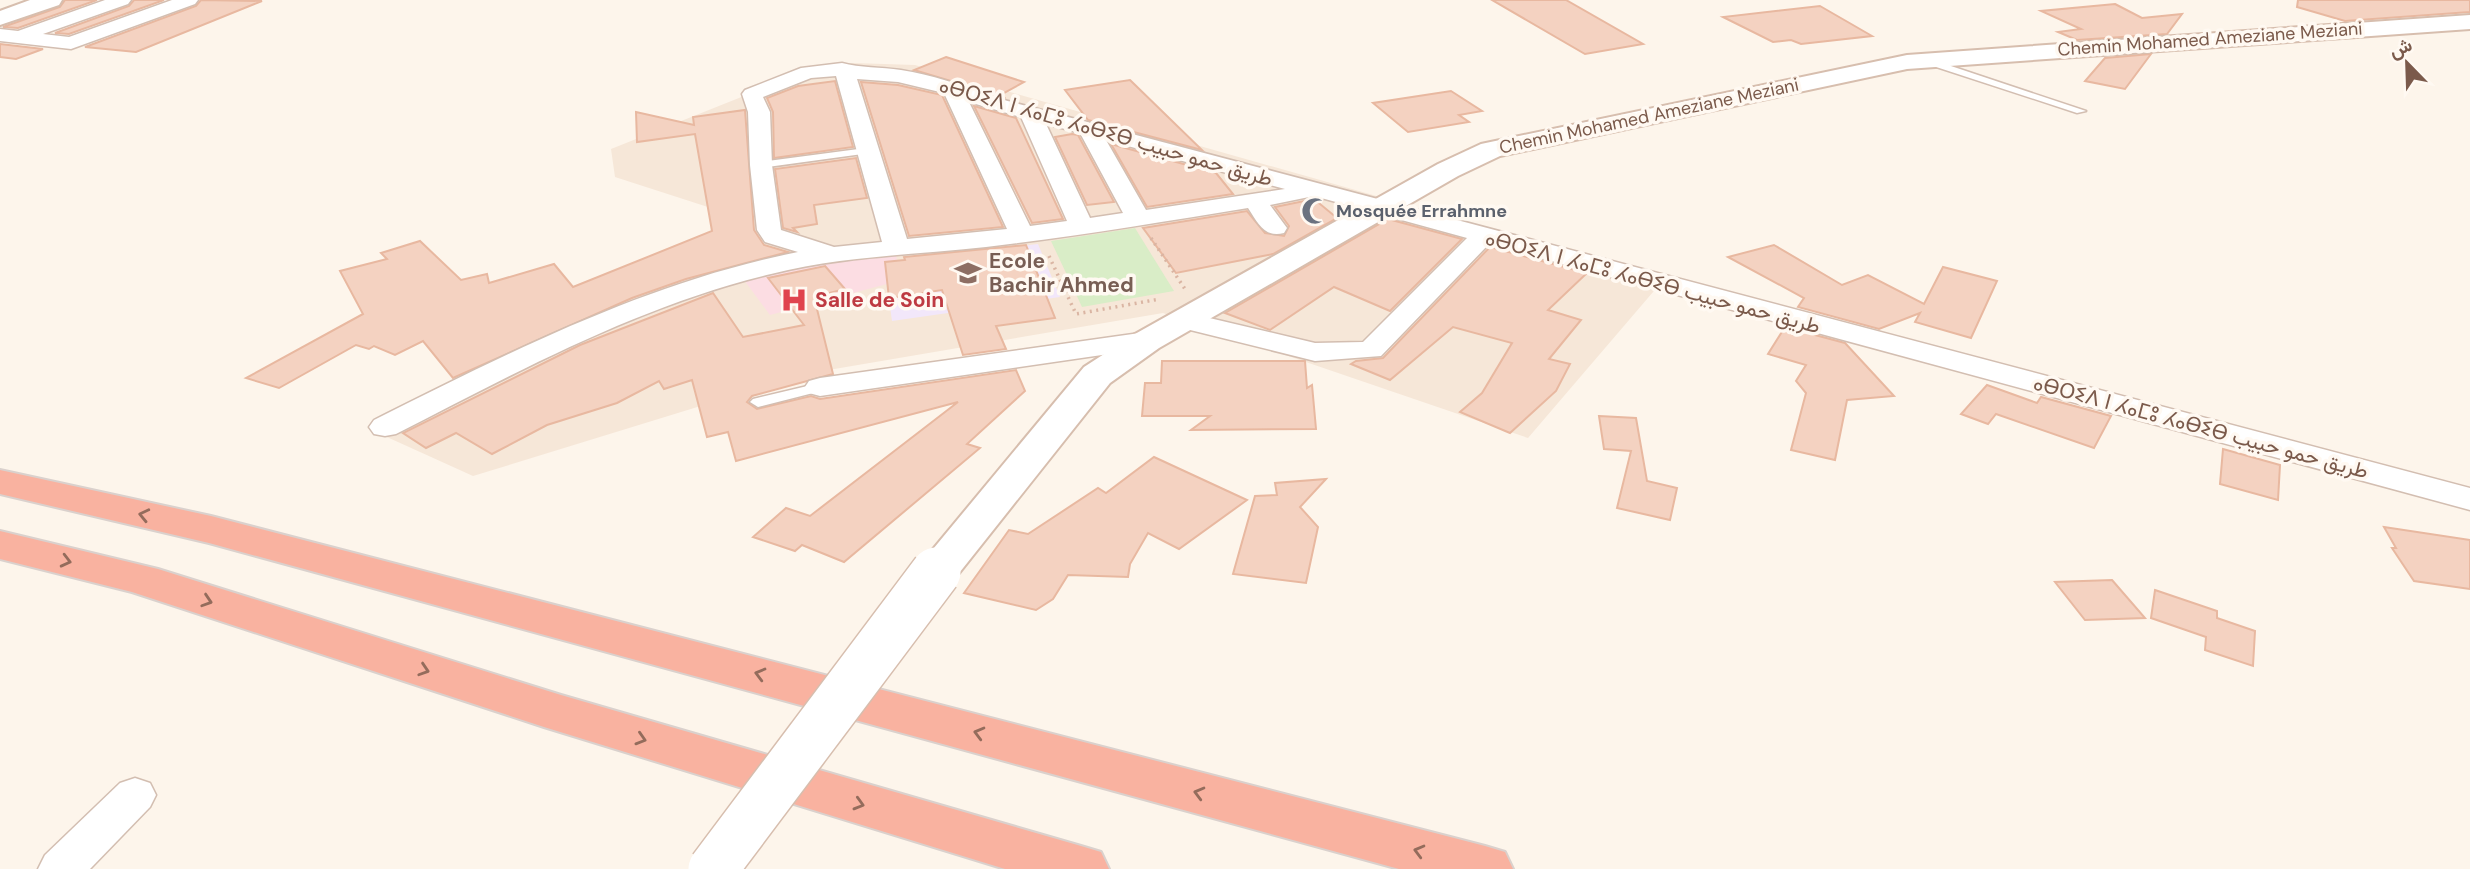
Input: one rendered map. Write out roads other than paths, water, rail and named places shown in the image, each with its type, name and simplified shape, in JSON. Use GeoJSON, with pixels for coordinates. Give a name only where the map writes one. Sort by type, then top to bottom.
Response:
{"type":"FeatureCollection","features":[{"type":"Feature","properties":{"kind":"highway"},"geometry":{"type":"LineString","coordinates":[[0,482],[211,530],[1485,869]]}},
{"type":"Feature","properties":{"kind":"highway"},"geometry":{"type":"LineString","coordinates":[[0,545],[142,580],[561,714],[1081,869]]}},
{"type":"Feature","properties":{"kind":"main road"},"geometry":{"type":"LineString","coordinates":[[0,18],[51,0]]}},
{"type":"Feature","properties":{"kind":"main road","name":"Chemin Mohamed Ameziane Meziani"},"geometry":{"type":"LineString","coordinates":[[713,869],[936,572],[1097,375],[1147,341],[1180,308],[1383,209],[1448,170],[1492,150],[1844,73],[1927,61],[2470,22]]}},
{"type":"Feature","properties":{"kind":"street"},"geometry":{"type":"LineString","coordinates":[[9,36],[122,0]]}},
{"type":"Feature","properties":{"kind":"street"},"geometry":{"type":"LineString","coordinates":[[9,36],[71,43],[189,0]]}},
{"type":"Feature","properties":{"kind":"street","name":"ⴰⴱⵔⵉⴷ ⵏ ⵃⴰⵎⵓ ⵃⴰⴱⵉⴱ طريق حمو حبيب"},"geometry":{"type":"LineString","coordinates":[[830,254],[774,237],[769,230],[761,165],[759,112],[752,94],[808,72],[842,69],[845,73],[878,72],[952,88],[982,100],[1482,237],[2470,499]]}},
{"type":"Feature","properties":{"kind":"street"},"geometry":{"type":"LineString","coordinates":[[845,73],[897,250]]}},
{"type":"Feature","properties":{"kind":"street"},"geometry":{"type":"LineString","coordinates":[[952,88],[1030,234]]}},
{"type":"Feature","properties":{"kind":"street"},"geometry":{"type":"LineString","coordinates":[[1030,113],[1081,226]]}},
{"type":"Feature","properties":{"kind":"street"},"geometry":{"type":"LineString","coordinates":[[1088,129],[1138,218]]}},
{"type":"Feature","properties":{"kind":"street"},"geometry":{"type":"LineString","coordinates":[[385,427],[574,333],[654,302],[768,266],[830,254],[897,250],[1030,234],[1316,191]]}},
{"type":"Feature","properties":{"kind":"street"},"geometry":{"type":"LineString","coordinates":[[1254,200],[1275,228]]}},
{"type":"Feature","properties":{"kind":"street"},"geometry":{"type":"LineString","coordinates":[[1180,308],[1315,352],[1371,350],[1482,237]]}},
{"type":"Feature","properties":{"kind":"street"},"geometry":{"type":"LineString","coordinates":[[820,387],[1147,341]]}},
{"type":"Feature","properties":{"kind":"street"},"geometry":{"type":"LineString","coordinates":[[61,869],[135,795]]}},
{"type":"Feature","properties":{"kind":"lane"},"geometry":{"type":"LineString","coordinates":[[1927,61],[2081,111]]}},
{"type":"Feature","properties":{"kind":"lane"},"geometry":{"type":"LineString","coordinates":[[761,165],[866,151]]}},
{"type":"Feature","properties":{"kind":"lane"},"geometry":{"type":"LineString","coordinates":[[758,402],[820,387]]}},
{"type":"Feature","properties":{"kind":"place","name":"Mosquée Errahmne"},"geometry":{"type":"Point","coordinates":[1315,211]}},
{"type":"Feature","properties":{"kind":"place","name":"Ecole Bachir Ahmed"},"geometry":{"type":"Point","coordinates":[968,273]}},
{"type":"Feature","properties":{"kind":"place","name":"Salle de Soin"},"geometry":{"type":"Point","coordinates":[794,300]}}]}
